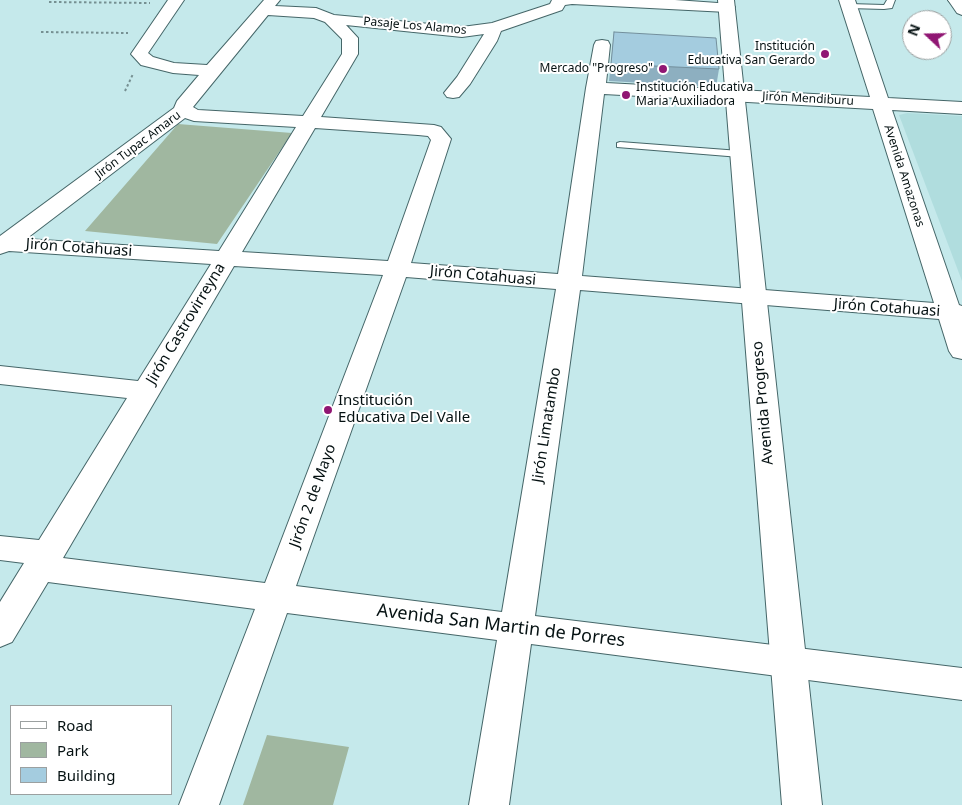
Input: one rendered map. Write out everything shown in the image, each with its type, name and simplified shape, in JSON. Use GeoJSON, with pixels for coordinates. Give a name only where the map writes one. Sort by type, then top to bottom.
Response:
{"type":"FeatureCollection","features":[{"type":"Feature","properties":{"kind":"street"},"geometry":{"type":"LineString","coordinates":[[576,0],[727,4]]}},
{"type":"Feature","properties":{"kind":"street"},"geometry":{"type":"LineString","coordinates":[[956,0],[962,0]]}},
{"type":"Feature","properties":{"kind":"street"},"geometry":{"type":"LineString","coordinates":[[956,0],[962,10]]}},
{"type":"Feature","properties":{"kind":"street","name":"Pasaje Los Alamos"},"geometry":{"type":"LineString","coordinates":[[268,5],[316,13],[331,19],[462,32],[494,28],[557,7],[564,1]]}},
{"type":"Feature","properties":{"kind":"street"},"geometry":{"type":"LineString","coordinates":[[175,2],[139,54],[147,61],[173,68],[212,71]]}},
{"type":"Feature","properties":{"kind":"street","name":"Avenida Amazonas"},"geometry":{"type":"LineString","coordinates":[[848,3],[881,104],[955,313],[962,351]]}},
{"type":"Feature","properties":{"kind":"street","name":"Avenida Progreso"},"geometry":{"type":"LineString","coordinates":[[727,4],[737,95],[740,154],[753,298],[802,805]]}},
{"type":"Feature","properties":{"kind":"street","name":"Jirón Tupac Amaru"},"geometry":{"type":"LineString","coordinates":[[2,245],[184,110],[183,105],[268,5]]}},
{"type":"Feature","properties":{"kind":"street","name":"Jirón Castrovirreyna"},"geometry":{"type":"LineString","coordinates":[[0,632],[45,561],[144,391],[350,54],[350,38],[331,19]]}},
{"type":"Feature","properties":{"kind":"street"},"geometry":{"type":"LineString","coordinates":[[452,93],[464,80],[489,41],[494,28]]}},
{"type":"Feature","properties":{"kind":"street","name":"Jirón Limatambo"},"geometry":{"type":"LineString","coordinates":[[489,805],[569,283],[602,45]]}},
{"type":"Feature","properties":{"kind":"street","name":"Jirón Mendiburu"},"geometry":{"type":"LineString","coordinates":[[595,88],[962,108]]}},
{"type":"Feature","properties":{"kind":"street"},"geometry":{"type":"LineString","coordinates":[[184,110],[194,115],[309,122]]}},
{"type":"Feature","properties":{"kind":"street","name":"Jirón 2 de Mayo"},"geometry":{"type":"LineString","coordinates":[[199,805],[397,269],[441,139],[434,132],[309,122]]}},
{"type":"Feature","properties":{"kind":"street","name":"Jirón Cotahuasi"},"geometry":{"type":"LineString","coordinates":[[2,245],[397,269],[955,313]]}},
{"type":"Feature","properties":{"kind":"street"},"geometry":{"type":"LineString","coordinates":[[0,375],[144,391]]}},
{"type":"Feature","properties":{"kind":"street","name":"Avenida San Martin de Porres"},"geometry":{"type":"LineString","coordinates":[[0,548],[45,561],[276,598],[962,684]]}},
{"type":"Feature","properties":{"kind":"lane"},"geometry":{"type":"LineString","coordinates":[[848,3],[884,7],[889,6],[891,0]]}},
{"type":"Feature","properties":{"kind":"lane"},"geometry":{"type":"LineString","coordinates":[[620,145],[740,154]]}},
{"type":"Feature","properties":{"kind":"path"},"geometry":{"type":"LineString","coordinates":[[49,2],[175,2]]}},
{"type":"Feature","properties":{"kind":"path"},"geometry":{"type":"LineString","coordinates":[[41,32],[154,34]]}},
{"type":"Feature","properties":{"kind":"shaded area"},"geometry":{"type":"Polygon","coordinates":[[[907,113],[962,116],[962,281],[899,115],[907,113]]]}},
{"type":"Feature","properties":{"kind":"green space"},"geometry":{"type":"Polygon","coordinates":[[[178,124],[292,133],[217,244],[85,231],[178,124]]]}},
{"type":"Feature","properties":{"kind":"green space"},"geometry":{"type":"Polygon","coordinates":[[[267,735],[349,747],[333,805],[243,805],[267,735]]]}},
{"type":"Feature","properties":{"kind":"building"},"geometry":{"type":"Polygon","coordinates":[[[614,32],[716,38],[719,69],[611,64],[614,32]]]}},
{"type":"Feature","properties":{"kind":"place","name":"Institución Educativa San Gerardo"},"geometry":{"type":"Point","coordinates":[825,54]}},
{"type":"Feature","properties":{"kind":"place","name":"Mercado \"Progreso\""},"geometry":{"type":"Point","coordinates":[663,69]}},
{"type":"Feature","properties":{"kind":"place","name":"Institución Educativa Maria Auxiliadora"},"geometry":{"type":"Point","coordinates":[626,95]}},
{"type":"Feature","properties":{"kind":"place","name":"Institución Educativa Del Valle"},"geometry":{"type":"Point","coordinates":[328,410]}}]}
